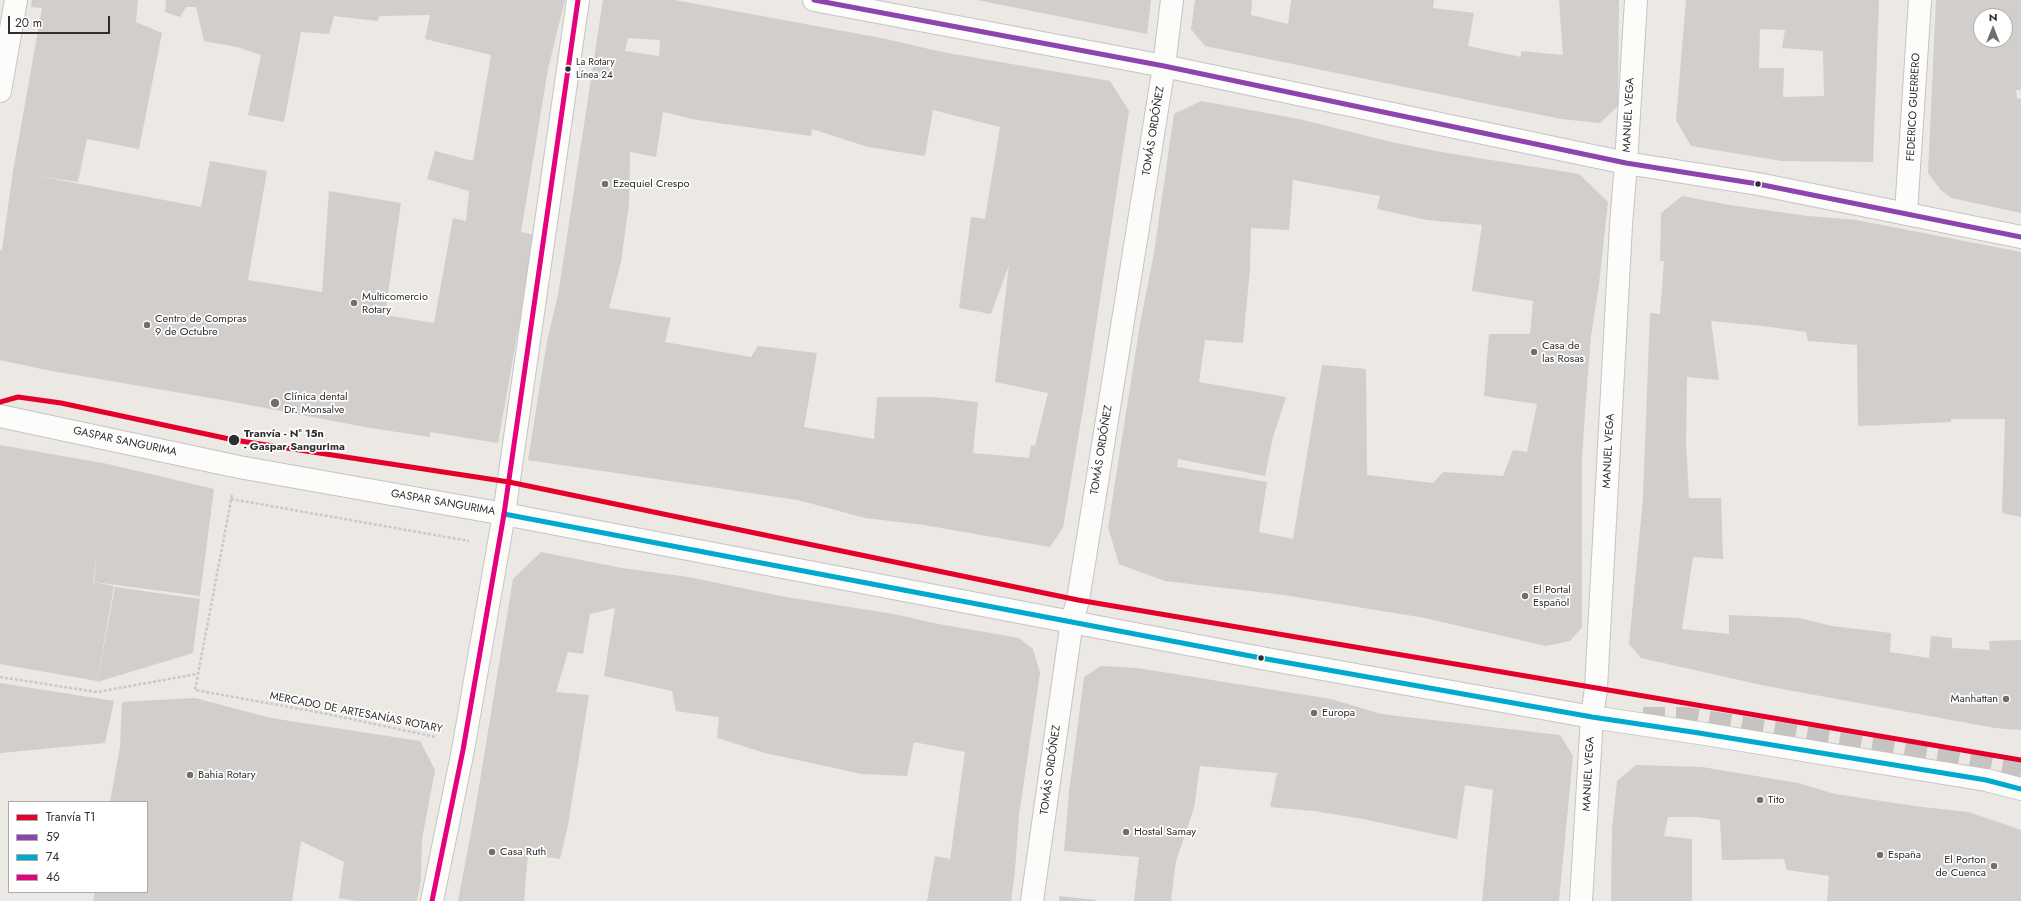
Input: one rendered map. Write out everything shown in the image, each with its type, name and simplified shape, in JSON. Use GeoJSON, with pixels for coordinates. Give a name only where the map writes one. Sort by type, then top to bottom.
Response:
{"type":"FeatureCollection","features":[{"type":"Feature","properties":{"kind":"street"},"geometry":{"type":"LineString","coordinates":[[0,91],[16,0]]}},
{"type":"Feature","properties":{"kind":"street"},"geometry":{"type":"LineString","coordinates":[[432,901],[463,750],[504,514],[578,0]]}},
{"type":"Feature","properties":{"kind":"street"},"geometry":{"type":"LineString","coordinates":[[814,0],[1164,66],[1626,163],[1758,184],[2021,237]]}},
{"type":"Feature","properties":{"kind":"street","name":"TOMÁS ORDÓÑEZ"},"geometry":{"type":"LineString","coordinates":[[1032,901],[1072,621],[1078,600],[1164,66],[1172,0]]}},
{"type":"Feature","properties":{"kind":"street","name":"MANUEL VEGA"},"geometry":{"type":"LineString","coordinates":[[1582,901],[1592,717],[1596,688],[1620,233],[1636,0]]}},
{"type":"Feature","properties":{"kind":"street","name":"FEDERICO GUERRERO"},"geometry":{"type":"LineString","coordinates":[[1906,213],[1920,0]]}},
{"type":"Feature","properties":{"kind":"street","name":"GASPAR SANGURIMA"},"geometry":{"type":"LineString","coordinates":[[0,416],[239,467],[504,514],[1261,658],[1592,717],[1707,734],[1970,777],[2021,789]]}},
{"type":"Feature","properties":{"kind":"path","name":"MERCADO DE ARTESANÍAS ROTARY"},"geometry":{"type":"LineString","coordinates":[[438,738],[317,712],[194,690],[197,674],[231,499],[476,542]]}},
{"type":"Feature","properties":{"kind":"path"},"geometry":{"type":"LineString","coordinates":[[0,676],[97,692],[197,674]]}},
{"type":"Feature","properties":{"kind":"building"},"geometry":{"type":"Polygon","coordinates":[[[32,0],[138,0],[136,22],[162,33],[139,149],[87,139],[78,182],[38,176],[201,207],[210,161],[267,171],[248,280],[322,292],[329,191],[401,203],[385,315],[434,323],[453,218],[466,221],[469,191],[427,179],[435,151],[473,161],[491,55],[425,39],[430,15],[379,16],[378,21],[334,16],[329,34],[301,32],[284,122],[248,115],[261,55],[237,47],[204,41],[196,7],[186,7],[180,17],[165,12],[166,0],[565,0],[548,69],[521,232],[535,235],[498,443],[430,432],[430,437],[370,428],[228,401],[46,370],[0,360],[0,250],[2,250],[13,171],[42,8],[31,7],[32,0]]]}},
{"type":"Feature","properties":{"kind":"building"},"geometry":{"type":"Polygon","coordinates":[[[603,0],[675,0],[881,38],[942,52],[1110,81],[1129,111],[1085,397],[1063,528],[1050,547],[924,525],[865,518],[798,500],[528,460],[547,341],[558,295],[603,0]],[[628,38],[625,51],[659,56],[660,40],[628,38]],[[933,110],[925,156],[868,147],[812,129],[811,136],[697,120],[663,112],[656,157],[630,152],[629,204],[621,262],[609,308],[671,318],[665,342],[751,357],[758,346],[817,353],[804,427],[874,439],[877,397],[932,397],[978,402],[973,453],[1029,458],[1031,445],[1035,446],[1048,393],[995,382],[1009,265],[991,314],[959,308],[971,217],[985,219],[1000,127],[933,110]]]}},
{"type":"Feature","properties":{"kind":"building"},"geometry":{"type":"Polygon","coordinates":[[[977,0],[1151,0],[1147,34],[977,0]]]}},
{"type":"Feature","properties":{"kind":"building"},"geometry":{"type":"Polygon","coordinates":[[[1195,0],[1252,0],[1251,15],[1288,24],[1291,0],[1434,0],[1433,8],[1474,13],[1468,46],[1521,57],[1521,51],[1563,55],[1559,0],[1619,0],[1618,106],[1600,123],[1561,119],[1205,46],[1191,29],[1195,0]]]}},
{"type":"Feature","properties":{"kind":"building"},"geometry":{"type":"Polygon","coordinates":[[[1686,0],[1879,0],[1873,162],[1782,161],[1691,146],[1676,120],[1686,0]],[[1760,29],[1759,68],[1784,68],[1783,97],[1824,96],[1823,51],[1782,48],[1785,30],[1760,29]]]}},
{"type":"Feature","properties":{"kind":"building"},"geometry":{"type":"Polygon","coordinates":[[[1936,0],[2021,0],[2021,90],[2016,90],[2017,98],[2021,99],[2021,213],[1951,198],[1940,189],[1928,173],[1936,0]]]}},
{"type":"Feature","properties":{"kind":"building"},"geometry":{"type":"Polygon","coordinates":[[[1201,101],[1299,119],[1391,142],[1441,152],[1579,174],[1608,202],[1599,284],[1591,336],[1582,458],[1582,627],[1570,641],[1546,646],[1425,618],[1284,595],[1165,581],[1119,564],[1108,527],[1140,324],[1154,253],[1174,114],[1201,101]],[[1293,180],[1289,230],[1251,228],[1250,268],[1243,343],[1205,340],[1199,382],[1286,397],[1273,437],[1265,476],[1178,459],[1177,467],[1267,482],[1259,532],[1293,539],[1322,365],[1366,369],[1367,475],[1433,483],[1443,472],[1503,476],[1513,450],[1527,452],[1537,404],[1484,396],[1489,334],[1530,334],[1533,301],[1472,291],[1482,225],[1427,220],[1377,209],[1380,196],[1293,180]]]}},
{"type":"Feature","properties":{"kind":"building"},"geometry":{"type":"Polygon","coordinates":[[[1682,196],[1730,205],[1808,216],[1856,220],[2021,252],[2021,517],[2002,513],[2005,419],[1951,419],[1951,422],[1858,426],[1857,345],[1808,341],[1806,332],[1711,321],[1719,380],[1687,377],[1686,442],[1689,498],[1721,498],[1723,559],[1693,557],[1682,629],[1729,634],[1729,615],[1799,618],[1832,626],[1891,633],[1890,652],[1929,658],[1931,636],[1952,638],[1952,648],[1990,650],[1989,641],[2021,640],[2021,730],[1995,728],[1766,686],[1641,658],[1629,644],[1643,498],[1650,313],[1660,314],[1664,261],[1660,261],[1661,213],[1682,196]]]}},
{"type":"Feature","properties":{"kind":"building"},"geometry":{"type":"Polygon","coordinates":[[[0,445],[108,464],[214,489],[200,596],[94,582],[97,552],[93,582],[114,586],[97,681],[0,664],[0,445]]]}},
{"type":"Feature","properties":{"kind":"building"},"geometry":{"type":"Polygon","coordinates":[[[541,552],[622,568],[688,577],[786,597],[894,614],[933,623],[1019,638],[1033,649],[1040,673],[1019,815],[1011,901],[927,901],[935,856],[950,859],[965,752],[914,742],[907,776],[862,774],[765,753],[717,738],[719,717],[676,711],[672,691],[604,676],[615,608],[590,614],[583,654],[568,652],[556,692],[589,695],[568,825],[560,859],[528,854],[524,901],[458,901],[475,811],[513,579],[541,552]]]}},
{"type":"Feature","properties":{"kind":"building"},"geometry":{"type":"Polygon","coordinates":[[[115,587],[200,599],[193,653],[97,682],[115,587]]]}},
{"type":"Feature","properties":{"kind":"building"},"geometry":{"type":"Polygon","coordinates":[[[1101,666],[1137,668],[1331,699],[1381,714],[1560,735],[1573,756],[1559,901],[1482,901],[1493,790],[1465,785],[1457,839],[1363,819],[1314,811],[1270,807],[1277,773],[1200,766],[1194,808],[1176,861],[1171,901],[1134,901],[1139,857],[1064,851],[1069,792],[1084,677],[1101,666]]]}},
{"type":"Feature","properties":{"kind":"building"},"geometry":{"type":"Polygon","coordinates":[[[0,683],[114,701],[105,743],[0,753],[0,683]]]}},
{"type":"Feature","properties":{"kind":"building"},"geometry":{"type":"Polygon","coordinates":[[[195,698],[271,718],[420,741],[435,770],[422,839],[421,879],[417,901],[356,901],[339,898],[344,862],[301,841],[292,901],[93,901],[95,893],[148,893],[148,801],[110,801],[120,747],[122,702],[195,698]]]}},
{"type":"Feature","properties":{"kind":"building"},"geometry":{"type":"Polygon","coordinates":[[[1636,765],[1702,767],[1798,783],[1835,794],[1922,807],[1969,812],[2021,830],[2021,901],[1827,901],[1829,876],[1787,870],[1784,859],[1722,860],[1720,820],[1696,817],[1668,817],[1664,836],[1692,839],[1692,901],[1611,901],[1612,829],[1617,781],[1636,765]]]}},
{"type":"Feature","properties":{"kind":"building"},"geometry":{"type":"Polygon","coordinates":[[[1059,896],[1097,900],[1059,901],[1059,896]]]}},
{"type":"Feature","properties":{"kind":"tunnel"},"geometry":{"type":"LineString","coordinates":[[1643,718],[1686,718],[2021,772]]}},
{"type":"Feature","properties":{"kind":"tram line","name":"T1"},"geometry":{"type":"LineString","coordinates":[[0,402],[18,397],[61,403],[234,440],[509,482],[1078,600],[2021,760]]}},
{"type":"Feature","properties":{"kind":"transit line","name":"46"},"geometry":{"type":"LineString","coordinates":[[432,901],[463,750],[504,514],[578,0]]}},
{"type":"Feature","properties":{"kind":"transit line","name":"59"},"geometry":{"type":"LineString","coordinates":[[814,0],[1164,66],[1626,163],[1758,184],[2021,237]]}},
{"type":"Feature","properties":{"kind":"transit line","name":"74"},"geometry":{"type":"LineString","coordinates":[[504,514],[1261,658],[1592,717],[1986,780],[2021,789]]}},
{"type":"Feature","properties":{"kind":"place","name":"La Rotary Línea 24"},"geometry":{"type":"Point","coordinates":[568,69]}},
{"type":"Feature","properties":{"kind":"place","name":"Ezequiel Crespo"},"geometry":{"type":"Point","coordinates":[605,184]}},
{"type":"Feature","properties":{"kind":"place","name":"Multicomercio Rotary"},"geometry":{"type":"Point","coordinates":[354,303]}},
{"type":"Feature","properties":{"kind":"place","name":"Centro de Compras 9 de Octubre"},"geometry":{"type":"Point","coordinates":[147,325]}},
{"type":"Feature","properties":{"kind":"place","name":"Casa de las Rosas"},"geometry":{"type":"Point","coordinates":[1534,352]}},
{"type":"Feature","properties":{"kind":"place","name":"Clínica dental Dr. Monsalve"},"geometry":{"type":"Point","coordinates":[275,403]}},
{"type":"Feature","properties":{"kind":"place","name":"Tranvía - Nº 15n - Gaspar Sangurima"},"geometry":{"type":"Point","coordinates":[234,440]}},
{"type":"Feature","properties":{"kind":"place","name":"El Portal Español"},"geometry":{"type":"Point","coordinates":[1525,596]}},
{"type":"Feature","properties":{"kind":"place","name":"Manhattan"},"geometry":{"type":"Point","coordinates":[2006,699]}},
{"type":"Feature","properties":{"kind":"place","name":"Europa"},"geometry":{"type":"Point","coordinates":[1314,713]}},
{"type":"Feature","properties":{"kind":"place","name":"Bahia Rotary"},"geometry":{"type":"Point","coordinates":[190,775]}},
{"type":"Feature","properties":{"kind":"place","name":"Tito"},"geometry":{"type":"Point","coordinates":[1760,800]}},
{"type":"Feature","properties":{"kind":"place","name":"Hostal Samay"},"geometry":{"type":"Point","coordinates":[1126,832]}},
{"type":"Feature","properties":{"kind":"place","name":"Casa Ruth"},"geometry":{"type":"Point","coordinates":[492,852]}},
{"type":"Feature","properties":{"kind":"place","name":"España"},"geometry":{"type":"Point","coordinates":[1880,855]}},
{"type":"Feature","properties":{"kind":"place","name":"El Porton de Cuenca"},"geometry":{"type":"Point","coordinates":[1994,866]}}]}
